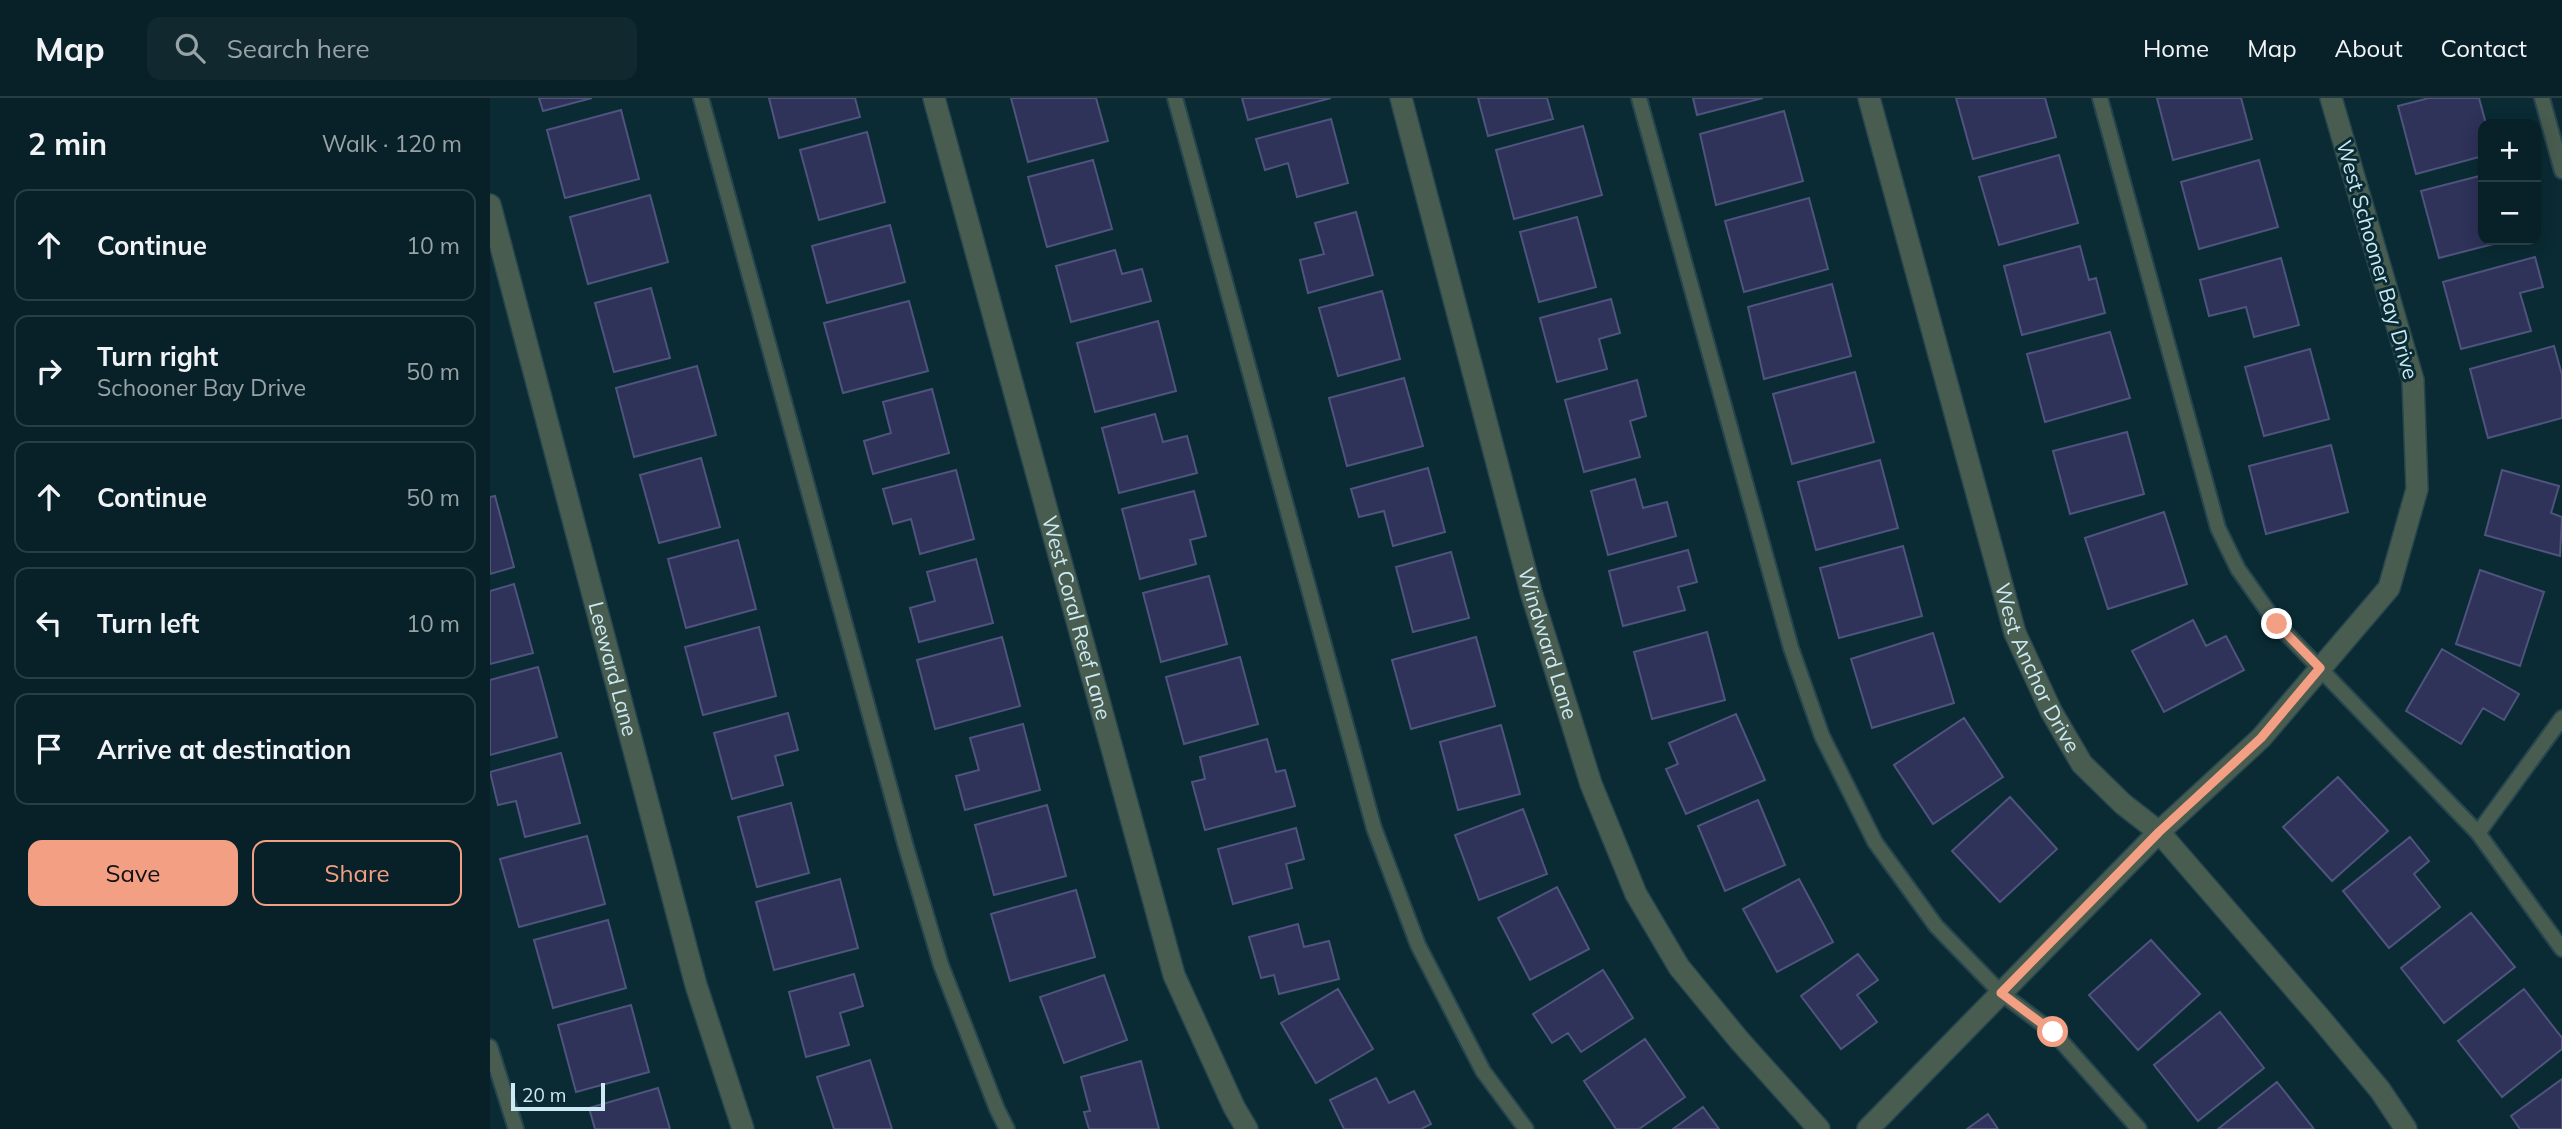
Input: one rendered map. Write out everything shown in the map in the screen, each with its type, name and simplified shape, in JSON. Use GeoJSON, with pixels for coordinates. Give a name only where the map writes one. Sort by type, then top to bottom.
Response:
{"type":"FeatureCollection","features":[{"type":"Feature","properties":{"kind":"street","name":"West Coral Reef Lane"},"geometry":{"type":"LineString","coordinates":[[934,98],[1174,975],[1234,1107],[1247,1129]]}},
{"type":"Feature","properties":{"kind":"street","name":"Windward Lane"},"geometry":{"type":"LineString","coordinates":[[1401,98],[1531,592],[1591,784],[1636,894],[1679,967],[1739,1040],[1819,1129]]}},
{"type":"Feature","properties":{"kind":"street","name":"West Anchor Drive"},"geometry":{"type":"LineString","coordinates":[[1869,98],[2015,633],[2051,711],[2082,764],[2123,804],[2159,832],[2321,1019],[2380,1090],[2406,1129]]}},
{"type":"Feature","properties":{"kind":"street","name":"West Schooner Bay Drive"},"geometry":{"type":"LineString","coordinates":[[1868,1129],[2159,832],[2261,738],[2389,589],[2417,489],[2413,380],[2332,98]]}},
{"type":"Feature","properties":{"kind":"street","name":"Leeward Lane"},"geometry":{"type":"LineString","coordinates":[[490,205],[696,985],[743,1129]]}},
{"type":"Feature","properties":{"kind":"lane"},"geometry":{"type":"LineString","coordinates":[[701,98],[905,848],[942,965],[1007,1129]]}},
{"type":"Feature","properties":{"kind":"lane"},"geometry":{"type":"LineString","coordinates":[[1175,98],[1374,828],[1418,946],[1483,1070],[1526,1129]]}},
{"type":"Feature","properties":{"kind":"lane"},"geometry":{"type":"LineString","coordinates":[[1639,98],[1791,648],[1822,736],[1875,842],[1936,926],[2001,993],[2053,1032],[2139,1129]]}},
{"type":"Feature","properties":{"kind":"lane"},"geometry":{"type":"LineString","coordinates":[[2100,98],[2218,528],[2238,569],[2277,624],[2478,834],[2562,949]]}},
{"type":"Feature","properties":{"kind":"lane"},"geometry":{"type":"LineString","coordinates":[[2542,98],[2562,171]]}},
{"type":"Feature","properties":{"kind":"lane"},"geometry":{"type":"LineString","coordinates":[[2478,834],[2562,718]]}},
{"type":"Feature","properties":{"kind":"lane"},"geometry":{"type":"LineString","coordinates":[[490,1047],[516,1129]]}},
{"type":"Feature","properties":{"kind":"building"},"geometry":{"type":"Polygon","coordinates":[[[539,98],[592,98],[543,111],[539,98]]]}},
{"type":"Feature","properties":{"kind":"building"},"geometry":{"type":"Polygon","coordinates":[[[769,98],[855,98],[860,117],[779,138],[769,98]]]}},
{"type":"Feature","properties":{"kind":"building"},"geometry":{"type":"Polygon","coordinates":[[[1011,98],[1096,98],[1108,141],[1028,162],[1011,98]]]}},
{"type":"Feature","properties":{"kind":"building"},"geometry":{"type":"Polygon","coordinates":[[[1242,98],[1331,98],[1248,120],[1242,98]]]}},
{"type":"Feature","properties":{"kind":"building"},"geometry":{"type":"Polygon","coordinates":[[[1478,98],[1547,98],[1553,119],[1488,136],[1478,98]]]}},
{"type":"Feature","properties":{"kind":"building"},"geometry":{"type":"Polygon","coordinates":[[[1693,98],[1763,98],[1697,115],[1693,98]]]}},
{"type":"Feature","properties":{"kind":"building"},"geometry":{"type":"Polygon","coordinates":[[[1956,98],[2045,98],[2056,137],[1973,159],[1956,98]]]}},
{"type":"Feature","properties":{"kind":"building"},"geometry":{"type":"Polygon","coordinates":[[[2157,98],[2241,98],[2252,139],[2173,160],[2157,98]]]}},
{"type":"Feature","properties":{"kind":"building"},"geometry":{"type":"Polygon","coordinates":[[[2429,98],[2479,98],[2485,119],[2478,119],[2478,157],[2416,174],[2398,106],[2429,98]]]}},
{"type":"Feature","properties":{"kind":"building"},"geometry":{"type":"Polygon","coordinates":[[[621,110],[639,179],[565,198],[547,130],[621,110]]]}},
{"type":"Feature","properties":{"kind":"building"},"geometry":{"type":"Polygon","coordinates":[[[1784,111],[1803,181],[1716,205],[1700,134],[1784,111]]]}},
{"type":"Feature","properties":{"kind":"building"},"geometry":{"type":"Polygon","coordinates":[[[1331,119],[1348,183],[1297,197],[1288,163],[1265,170],[1256,139],[1331,119]]]}},
{"type":"Feature","properties":{"kind":"building"},"geometry":{"type":"Polygon","coordinates":[[[1583,126],[1602,195],[1514,219],[1496,150],[1583,126]]]}},
{"type":"Feature","properties":{"kind":"building"},"geometry":{"type":"Polygon","coordinates":[[[867,132],[885,202],[819,220],[800,150],[867,132]]]}},
{"type":"Feature","properties":{"kind":"building"},"geometry":{"type":"Polygon","coordinates":[[[2059,155],[2078,223],[1999,245],[1979,177],[2059,155]]]}},
{"type":"Feature","properties":{"kind":"building"},"geometry":{"type":"Polygon","coordinates":[[[1093,160],[1112,229],[1047,247],[1028,177],[1093,160]]]}},
{"type":"Feature","properties":{"kind":"building"},"geometry":{"type":"Polygon","coordinates":[[[2259,160],[2278,227],[2199,249],[2181,182],[2259,160]]]}},
{"type":"Feature","properties":{"kind":"building"},"geometry":{"type":"Polygon","coordinates":[[[2478,176],[2478,245],[2490,245],[2439,258],[2421,191],[2478,176]]]}},
{"type":"Feature","properties":{"kind":"building"},"geometry":{"type":"Polygon","coordinates":[[[650,195],[668,262],[588,284],[570,217],[650,195]]]}},
{"type":"Feature","properties":{"kind":"building"},"geometry":{"type":"Polygon","coordinates":[[[1809,198],[1828,269],[1744,292],[1725,221],[1809,198]]]}},
{"type":"Feature","properties":{"kind":"building"},"geometry":{"type":"Polygon","coordinates":[[[1356,212],[1373,275],[1308,293],[1300,260],[1324,254],[1315,223],[1356,212]]]}},
{"type":"Feature","properties":{"kind":"building"},"geometry":{"type":"Polygon","coordinates":[[[1577,217],[1596,287],[1539,302],[1520,232],[1577,217]]]}},
{"type":"Feature","properties":{"kind":"building"},"geometry":{"type":"Polygon","coordinates":[[[890,225],[905,282],[827,303],[812,246],[890,225]]]}},
{"type":"Feature","properties":{"kind":"building"},"geometry":{"type":"Polygon","coordinates":[[[2080,246],[2089,280],[2096,278],[2105,313],[2022,335],[2004,266],[2080,246]]]}},
{"type":"Feature","properties":{"kind":"building"},"geometry":{"type":"Polygon","coordinates":[[[1115,250],[1122,274],[1142,269],[1151,301],[1071,322],[1056,266],[1115,250]]]}},
{"type":"Feature","properties":{"kind":"building"},"geometry":{"type":"Polygon","coordinates":[[[2535,257],[2543,287],[2520,293],[2531,331],[2461,349],[2443,282],[2535,257]]]}},
{"type":"Feature","properties":{"kind":"building"},"geometry":{"type":"Polygon","coordinates":[[[2281,258],[2299,325],[2254,337],[2246,307],[2209,316],[2200,280],[2281,258]]]}},
{"type":"Feature","properties":{"kind":"building"},"geometry":{"type":"Polygon","coordinates":[[[1832,284],[1851,356],[1764,379],[1748,307],[1832,284]]]}},
{"type":"Feature","properties":{"kind":"building"},"geometry":{"type":"Polygon","coordinates":[[[651,288],[670,358],[614,372],[595,303],[651,288]]]}},
{"type":"Feature","properties":{"kind":"building"},"geometry":{"type":"Polygon","coordinates":[[[1382,291],[1400,359],[1338,376],[1319,308],[1382,291]]]}},
{"type":"Feature","properties":{"kind":"building"},"geometry":{"type":"Polygon","coordinates":[[[1611,299],[1620,333],[1599,339],[1607,369],[1557,382],[1540,318],[1611,299]]]}},
{"type":"Feature","properties":{"kind":"building"},"geometry":{"type":"Polygon","coordinates":[[[909,301],[928,371],[843,393],[824,323],[909,301]]]}},
{"type":"Feature","properties":{"kind":"building"},"geometry":{"type":"Polygon","coordinates":[[[1158,321],[1176,391],[1095,412],[1077,343],[1158,321]]]}},
{"type":"Feature","properties":{"kind":"building"},"geometry":{"type":"Polygon","coordinates":[[[2110,332],[2130,398],[2045,422],[2027,354],[2110,332]]]}},
{"type":"Feature","properties":{"kind":"building"},"geometry":{"type":"Polygon","coordinates":[[[2554,346],[2562,375],[2562,418],[2488,438],[2470,369],[2554,346]]]}},
{"type":"Feature","properties":{"kind":"building"},"geometry":{"type":"Polygon","coordinates":[[[2310,349],[2329,419],[2264,436],[2245,367],[2310,349]]]}},
{"type":"Feature","properties":{"kind":"building"},"geometry":{"type":"Polygon","coordinates":[[[697,366],[716,435],[634,457],[616,388],[697,366]]]}},
{"type":"Feature","properties":{"kind":"building"},"geometry":{"type":"Polygon","coordinates":[[[1855,372],[1874,442],[1792,464],[1773,394],[1855,372]]]}},
{"type":"Feature","properties":{"kind":"building"},"geometry":{"type":"Polygon","coordinates":[[[1404,378],[1423,446],[1347,466],[1329,398],[1404,378]]]}},
{"type":"Feature","properties":{"kind":"building"},"geometry":{"type":"Polygon","coordinates":[[[1637,380],[1646,416],[1630,421],[1640,457],[1584,472],[1565,400],[1637,380]]]}},
{"type":"Feature","properties":{"kind":"building"},"geometry":{"type":"Polygon","coordinates":[[[932,389],[949,453],[873,474],[864,441],[891,433],[883,402],[932,389]]]}},
{"type":"Feature","properties":{"kind":"building"},"geometry":{"type":"Polygon","coordinates":[[[1155,414],[1163,442],[1187,436],[1197,473],[1119,493],[1102,428],[1155,414]]]}},
{"type":"Feature","properties":{"kind":"building"},"geometry":{"type":"Polygon","coordinates":[[[2127,432],[2144,494],[2070,514],[2053,451],[2127,432]]]}},
{"type":"Feature","properties":{"kind":"building"},"geometry":{"type":"Polygon","coordinates":[[[2331,445],[2348,512],[2266,534],[2249,466],[2331,445]]]}},
{"type":"Feature","properties":{"kind":"building"},"geometry":{"type":"Polygon","coordinates":[[[701,458],[720,527],[659,543],[640,475],[701,458]]]}},
{"type":"Feature","properties":{"kind":"building"},"geometry":{"type":"Polygon","coordinates":[[[1880,460],[1898,528],[1816,550],[1798,482],[1880,460]]]}},
{"type":"Feature","properties":{"kind":"building"},"geometry":{"type":"Polygon","coordinates":[[[1428,468],[1445,532],[1393,546],[1384,511],[1359,517],[1351,489],[1428,468]]]}},
{"type":"Feature","properties":{"kind":"building"},"geometry":{"type":"Polygon","coordinates":[[[956,470],[974,539],[920,554],[911,519],[893,524],[883,489],[956,470]]]}},
{"type":"Feature","properties":{"kind":"building"},"geometry":{"type":"Polygon","coordinates":[[[2502,470],[2559,486],[2551,513],[2562,517],[2560,556],[2485,535],[2502,470]]]}},
{"type":"Feature","properties":{"kind":"building"},"geometry":{"type":"Polygon","coordinates":[[[1635,479],[1643,508],[1667,502],[1676,536],[1608,555],[1591,491],[1635,479]]]}},
{"type":"Feature","properties":{"kind":"building"},"geometry":{"type":"Polygon","coordinates":[[[1194,491],[1206,536],[1190,540],[1196,564],[1140,579],[1122,509],[1194,491]]]}},
{"type":"Feature","properties":{"kind":"building"},"geometry":{"type":"Polygon","coordinates":[[[495,496],[514,567],[490,574],[490,497],[495,496]]]}},
{"type":"Feature","properties":{"kind":"building"},"geometry":{"type":"Polygon","coordinates":[[[2164,512],[2187,584],[2108,609],[2085,538],[2164,512]]]}},
{"type":"Feature","properties":{"kind":"building"},"geometry":{"type":"Polygon","coordinates":[[[738,540],[756,609],[686,628],[668,559],[738,540]]]}},
{"type":"Feature","properties":{"kind":"building"},"geometry":{"type":"Polygon","coordinates":[[[1903,546],[1922,616],[1839,638],[1820,568],[1903,546]]]}},
{"type":"Feature","properties":{"kind":"building"},"geometry":{"type":"Polygon","coordinates":[[[1688,550],[1697,582],[1678,587],[1685,610],[1623,626],[1609,571],[1688,550]]]}},
{"type":"Feature","properties":{"kind":"building"},"geometry":{"type":"Polygon","coordinates":[[[1451,552],[1469,618],[1413,632],[1396,567],[1451,552]]]}},
{"type":"Feature","properties":{"kind":"building"},"geometry":{"type":"Polygon","coordinates":[[[976,559],[993,623],[919,642],[910,608],[935,601],[927,572],[976,559]]]}},
{"type":"Feature","properties":{"kind":"building"},"geometry":{"type":"Polygon","coordinates":[[[2480,570],[2544,592],[2520,666],[2456,644],[2480,570]]]}},
{"type":"Feature","properties":{"kind":"building"},"geometry":{"type":"Polygon","coordinates":[[[1209,576],[1227,644],[1161,662],[1143,593],[1209,576]]]}},
{"type":"Feature","properties":{"kind":"building"},"geometry":{"type":"Polygon","coordinates":[[[514,584],[533,653],[490,664],[490,591],[514,584]]]}},
{"type":"Feature","properties":{"kind":"building"},"geometry":{"type":"Polygon","coordinates":[[[2193,620],[2206,646],[2226,636],[2244,670],[2164,712],[2132,651],[2193,620]]]}},
{"type":"Feature","properties":{"kind":"building"},"geometry":{"type":"Polygon","coordinates":[[[759,627],[776,696],[703,715],[685,647],[759,627]]]}},
{"type":"Feature","properties":{"kind":"building"},"geometry":{"type":"Polygon","coordinates":[[[1707,632],[1725,700],[1652,719],[1634,652],[1707,632]]]}},
{"type":"Feature","properties":{"kind":"building"},"geometry":{"type":"Polygon","coordinates":[[[1933,633],[1954,703],[1872,728],[1851,659],[1933,633]]]}},
{"type":"Feature","properties":{"kind":"building"},"geometry":{"type":"Polygon","coordinates":[[[1002,637],[1020,706],[935,729],[917,660],[1002,637]]]}},
{"type":"Feature","properties":{"kind":"building"},"geometry":{"type":"Polygon","coordinates":[[[1476,637],[1495,706],[1411,729],[1392,660],[1476,637]]]}},
{"type":"Feature","properties":{"kind":"building"},"geometry":{"type":"Polygon","coordinates":[[[2442,649],[2519,694],[2504,720],[2483,708],[2461,744],[2406,711],[2442,649]]]}},
{"type":"Feature","properties":{"kind":"building"},"geometry":{"type":"Polygon","coordinates":[[[1240,657],[1258,724],[1184,744],[1166,677],[1240,657]]]}},
{"type":"Feature","properties":{"kind":"building"},"geometry":{"type":"Polygon","coordinates":[[[538,667],[557,737],[490,755],[490,680],[538,667]]]}},
{"type":"Feature","properties":{"kind":"building"},"geometry":{"type":"Polygon","coordinates":[[[788,713],[798,750],[775,756],[783,785],[732,799],[714,733],[788,713]]]}},
{"type":"Feature","properties":{"kind":"building"},"geometry":{"type":"Polygon","coordinates":[[[1736,714],[1765,780],[1686,814],[1666,769],[1678,764],[1669,743],[1736,714]]]}},
{"type":"Feature","properties":{"kind":"building"},"geometry":{"type":"Polygon","coordinates":[[[1964,718],[2003,777],[1933,824],[1894,765],[1964,718]]]}},
{"type":"Feature","properties":{"kind":"building"},"geometry":{"type":"Polygon","coordinates":[[[1023,724],[1040,790],[965,810],[956,776],[979,770],[970,738],[1023,724]]]}},
{"type":"Feature","properties":{"kind":"building"},"geometry":{"type":"Polygon","coordinates":[[[1501,725],[1520,794],[1458,810],[1440,742],[1501,725]]]}},
{"type":"Feature","properties":{"kind":"building"},"geometry":{"type":"Polygon","coordinates":[[[1267,739],[1276,772],[1285,770],[1295,806],[1205,830],[1192,782],[1205,779],[1200,757],[1267,739]]]}},
{"type":"Feature","properties":{"kind":"building"},"geometry":{"type":"Polygon","coordinates":[[[561,753],[580,823],[525,837],[516,801],[498,805],[490,772],[561,753]]]}},
{"type":"Feature","properties":{"kind":"building"},"geometry":{"type":"Polygon","coordinates":[[[2338,777],[2388,831],[2332,881],[2283,827],[2338,777]]]}},
{"type":"Feature","properties":{"kind":"building"},"geometry":{"type":"Polygon","coordinates":[[[2010,797],[2057,849],[2000,902],[1952,851],[2010,797]]]}},
{"type":"Feature","properties":{"kind":"building"},"geometry":{"type":"Polygon","coordinates":[[[1758,800],[1785,865],[1725,891],[1698,826],[1758,800]]]}},
{"type":"Feature","properties":{"kind":"building"},"geometry":{"type":"Polygon","coordinates":[[[791,803],[809,873],[757,887],[738,817],[791,803]]]}},
{"type":"Feature","properties":{"kind":"building"},"geometry":{"type":"Polygon","coordinates":[[[1047,805],[1066,876],[994,895],[975,825],[1047,805]]]}},
{"type":"Feature","properties":{"kind":"building"},"geometry":{"type":"Polygon","coordinates":[[[1523,809],[1547,874],[1479,900],[1455,835],[1523,809]]]}},
{"type":"Feature","properties":{"kind":"building"},"geometry":{"type":"Polygon","coordinates":[[[1296,828],[1304,859],[1286,864],[1292,888],[1233,904],[1218,849],[1296,828]]]}},
{"type":"Feature","properties":{"kind":"building"},"geometry":{"type":"Polygon","coordinates":[[[587,836],[605,904],[519,927],[500,859],[587,836]]]}},
{"type":"Feature","properties":{"kind":"building"},"geometry":{"type":"Polygon","coordinates":[[[2410,837],[2429,861],[2414,874],[2440,907],[2389,948],[2343,891],[2410,837]]]}},
{"type":"Feature","properties":{"kind":"building"},"geometry":{"type":"Polygon","coordinates":[[[840,879],[858,948],[774,970],[756,902],[840,879]]]}},
{"type":"Feature","properties":{"kind":"building"},"geometry":{"type":"Polygon","coordinates":[[[1799,879],[1833,942],[1777,972],[1743,909],[1799,879]]]}},
{"type":"Feature","properties":{"kind":"building"},"geometry":{"type":"Polygon","coordinates":[[[1557,887],[1589,949],[1530,980],[1498,918],[1557,887]]]}},
{"type":"Feature","properties":{"kind":"building"},"geometry":{"type":"Polygon","coordinates":[[[1076,890],[1095,957],[1010,981],[991,914],[1076,890]]]}},
{"type":"Feature","properties":{"kind":"building"},"geometry":{"type":"Polygon","coordinates":[[[2471,913],[2515,967],[2444,1023],[2401,968],[2471,913]]]}},
{"type":"Feature","properties":{"kind":"building"},"geometry":{"type":"Polygon","coordinates":[[[608,920],[626,988],[553,1008],[534,940],[608,920]]]}},
{"type":"Feature","properties":{"kind":"building"},"geometry":{"type":"Polygon","coordinates":[[[1298,924],[1304,947],[1329,941],[1339,979],[1279,994],[1274,975],[1261,978],[1249,937],[1298,924]]]}},
{"type":"Feature","properties":{"kind":"building"},"geometry":{"type":"Polygon","coordinates":[[[2151,940],[2200,994],[2138,1050],[2089,995],[2151,940]]]}},
{"type":"Feature","properties":{"kind":"building"},"geometry":{"type":"Polygon","coordinates":[[[1858,954],[1878,980],[1857,995],[1877,1022],[1841,1049],[1801,996],[1858,954]]]}},
{"type":"Feature","properties":{"kind":"building"},"geometry":{"type":"Polygon","coordinates":[[[1603,970],[1633,1018],[1581,1052],[1568,1033],[1552,1043],[1533,1014],[1603,970]]]}},
{"type":"Feature","properties":{"kind":"building"},"geometry":{"type":"Polygon","coordinates":[[[854,974],[863,1006],[840,1013],[849,1045],[806,1057],[789,992],[854,974]]]}},
{"type":"Feature","properties":{"kind":"building"},"geometry":{"type":"Polygon","coordinates":[[[1104,975],[1127,1040],[1064,1063],[1040,997],[1104,975]]]}},
{"type":"Feature","properties":{"kind":"building"},"geometry":{"type":"Polygon","coordinates":[[[1338,989],[1373,1049],[1316,1083],[1281,1023],[1338,989]]]}},
{"type":"Feature","properties":{"kind":"building"},"geometry":{"type":"Polygon","coordinates":[[[2524,989],[2562,1038],[2562,1049],[2502,1097],[2458,1041],[2524,989]]]}},
{"type":"Feature","properties":{"kind":"building"},"geometry":{"type":"Polygon","coordinates":[[[631,1005],[649,1072],[576,1092],[558,1025],[631,1005]]]}},
{"type":"Feature","properties":{"kind":"building"},"geometry":{"type":"Polygon","coordinates":[[[2220,1012],[2264,1068],[2198,1121],[2154,1065],[2220,1012]]]}},
{"type":"Feature","properties":{"kind":"building"},"geometry":{"type":"Polygon","coordinates":[[[1645,1039],[1685,1097],[1639,1129],[1616,1129],[1584,1081],[1645,1039]]]}},
{"type":"Feature","properties":{"kind":"building"},"geometry":{"type":"Polygon","coordinates":[[[870,1060],[892,1129],[834,1129],[817,1077],[870,1060]]]}},
{"type":"Feature","properties":{"kind":"building"},"geometry":{"type":"Polygon","coordinates":[[[1141,1061],[1159,1129],[1089,1129],[1084,1112],[1090,1111],[1081,1077],[1141,1061]]]}},
{"type":"Feature","properties":{"kind":"building"},"geometry":{"type":"Polygon","coordinates":[[[1376,1078],[1389,1103],[1414,1091],[1431,1124],[1421,1129],[1344,1129],[1330,1100],[1376,1078]]]}},
{"type":"Feature","properties":{"kind":"building"},"geometry":{"type":"Polygon","coordinates":[[[2562,1079],[2562,1129],[2520,1129],[2511,1116],[2562,1079]]]}},
{"type":"Feature","properties":{"kind":"building"},"geometry":{"type":"Polygon","coordinates":[[[2277,1082],[2314,1129],[2218,1129],[2277,1082]]]}},
{"type":"Feature","properties":{"kind":"building"},"geometry":{"type":"Polygon","coordinates":[[[658,1088],[670,1129],[595,1129],[589,1108],[658,1088]]]}},
{"type":"Feature","properties":{"kind":"building"},"geometry":{"type":"Polygon","coordinates":[[[1703,1107],[1719,1129],[1673,1129],[1703,1107]]]}},
{"type":"Feature","properties":{"kind":"building"},"geometry":{"type":"Polygon","coordinates":[[[1988,1114],[1998,1129],[1967,1129],[1988,1114]]]}},
{"type":"Feature","properties":{"kind":"route"},"geometry":{"type":"LineString","coordinates":[[2053,1032],[2001,993],[2159,832],[2261,738],[2320,668],[2277,624]]}}]}
